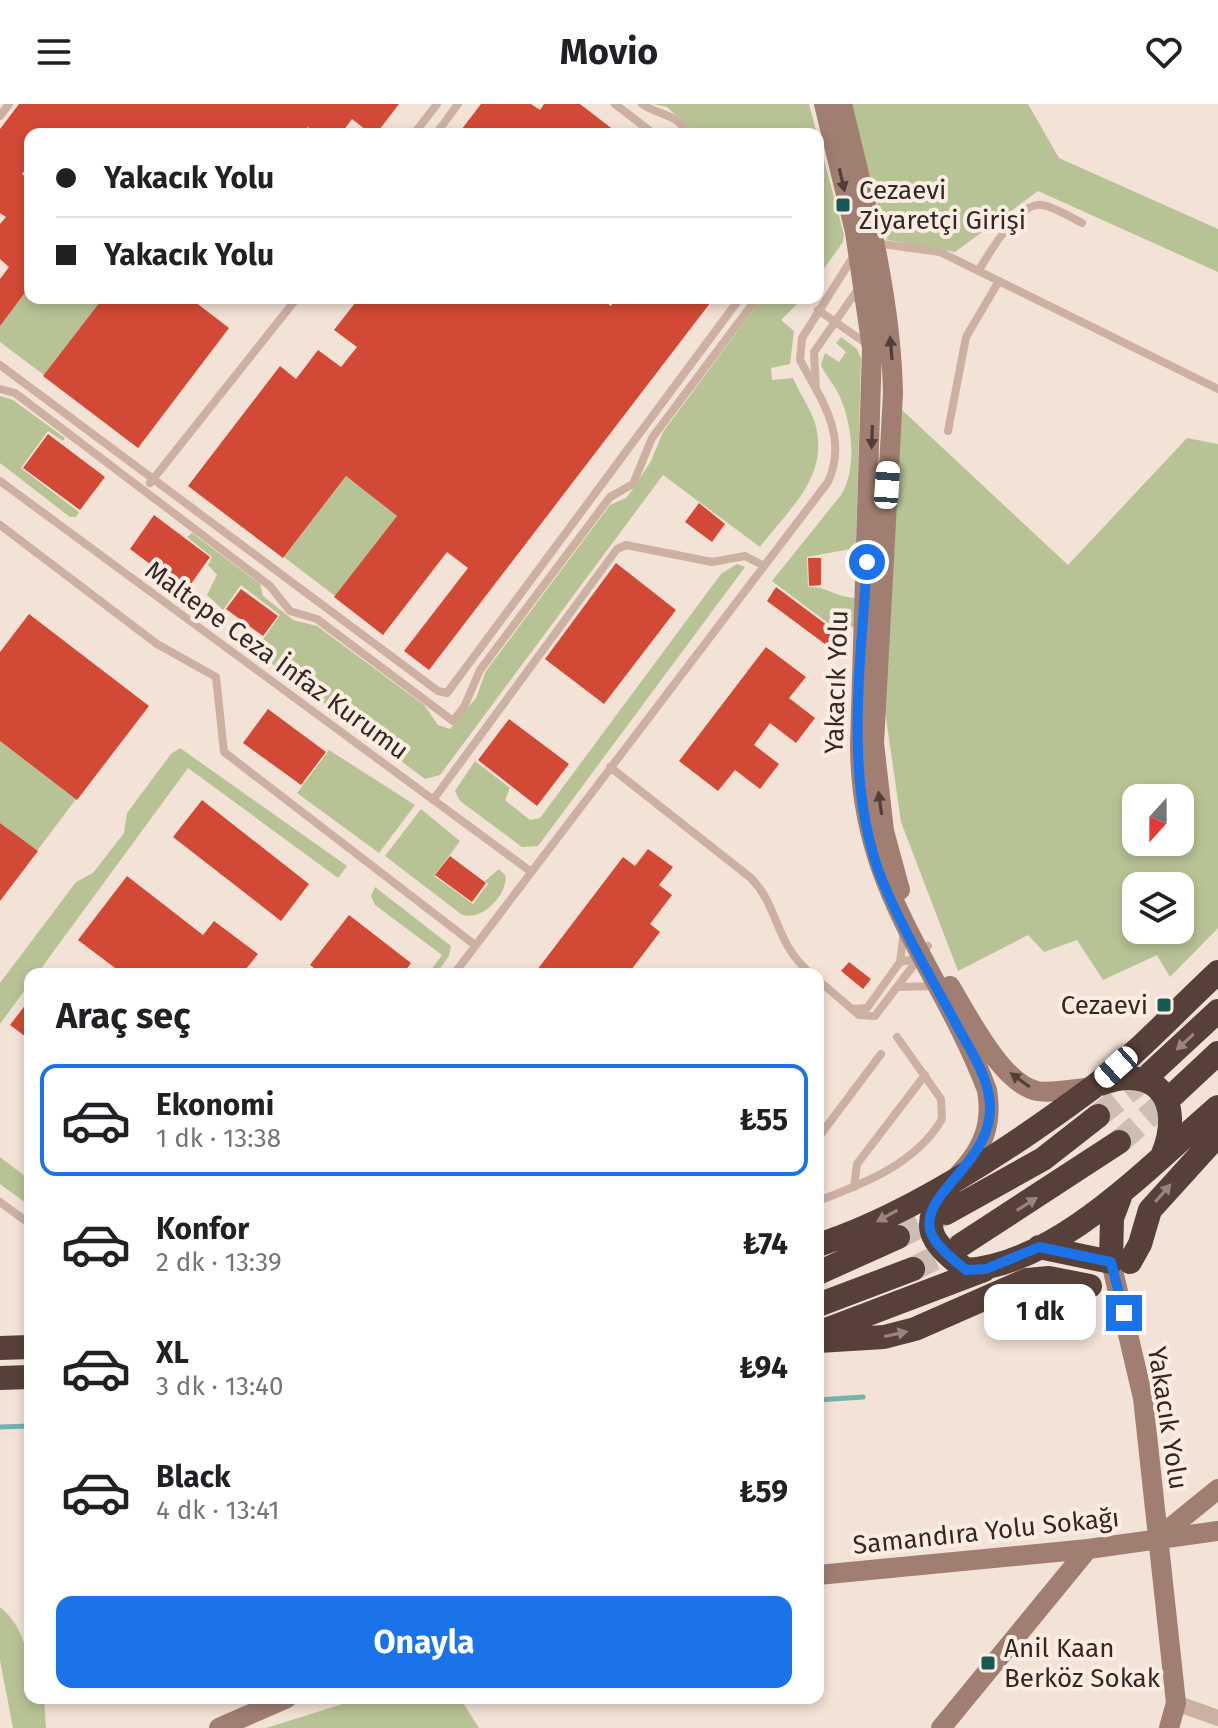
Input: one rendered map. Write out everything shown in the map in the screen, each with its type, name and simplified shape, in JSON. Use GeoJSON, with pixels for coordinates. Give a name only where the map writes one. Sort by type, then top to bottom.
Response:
{"type":"FeatureCollection","features":[{"type":"Feature","properties":{"kind":"highway"},"geometry":{"type":"LineString","coordinates":[[824,1243],[858,1232],[954,1180],[1094,1087],[1218,972]]}},
{"type":"Feature","properties":{"kind":"highway"},"geometry":{"type":"LineString","coordinates":[[1151,1073],[1218,1011]]}},
{"type":"Feature","properties":{"kind":"highway"},"geometry":{"type":"LineString","coordinates":[[1172,1096],[1218,1053]]}},
{"type":"Feature","properties":{"kind":"highway"},"geometry":{"type":"LineString","coordinates":[[1094,1087],[1119,1077],[1135,1077],[1158,1089],[1172,1109],[1172,1132],[1163,1154]]}},
{"type":"Feature","properties":{"kind":"highway"},"geometry":{"type":"LineString","coordinates":[[824,1331],[1039,1247],[1120,1197],[1163,1154],[1218,1107]]}},
{"type":"Feature","properties":{"kind":"highway"},"geometry":{"type":"LineString","coordinates":[[946,1213],[1043,1159],[1098,1116]]}},
{"type":"Feature","properties":{"kind":"highway"},"geometry":{"type":"LineString","coordinates":[[1120,1262],[1140,1244],[1150,1210],[1218,1135]]}},
{"type":"Feature","properties":{"kind":"highway"},"geometry":{"type":"LineString","coordinates":[[961,1245],[1119,1142]]}},
{"type":"Feature","properties":{"kind":"highway"},"geometry":{"type":"LineString","coordinates":[[954,1180],[931,1210],[930,1231],[950,1257],[966,1270],[986,1269]]}},
{"type":"Feature","properties":{"kind":"highway"},"geometry":{"type":"LineString","coordinates":[[1120,1197],[1112,1218],[1120,1262]]}},
{"type":"Feature","properties":{"kind":"highway"},"geometry":{"type":"LineString","coordinates":[[824,1270],[898,1237]]}},
{"type":"Feature","properties":{"kind":"highway"},"geometry":{"type":"LineString","coordinates":[[1039,1247],[1120,1262]]}},
{"type":"Feature","properties":{"kind":"highway"},"geometry":{"type":"LineString","coordinates":[[824,1303],[913,1269]]}},
{"type":"Feature","properties":{"kind":"highway"},"geometry":{"type":"LineString","coordinates":[[824,1341],[884,1337],[915,1329],[1027,1280],[1049,1278],[1090,1286]]}},
{"type":"Feature","properties":{"kind":"highway"},"geometry":{"type":"LineString","coordinates":[[0,1348],[24,1347]]}},
{"type":"Feature","properties":{"kind":"highway"},"geometry":{"type":"LineString","coordinates":[[0,1378],[24,1377]]}},
{"type":"Feature","properties":{"kind":"main road","name":"Yakacık Yolu"},"geometry":{"type":"LineString","coordinates":[[824,104],[888,317],[893,393],[874,743],[883,821],[897,882],[921,957],[1013,1077],[1036,1091],[1094,1087]]}},
{"type":"Feature","properties":{"kind":"main road","name":"Yakacık Yolu"},"geometry":{"type":"LineString","coordinates":[[842,104],[870,251],[864,284],[872,348],[860,767],[869,837],[881,878],[977,1063],[990,1108],[986,1134],[973,1159],[954,1180]]}},
{"type":"Feature","properties":{"kind":"main road","name":"Yakacık Yolu"},"geometry":{"type":"LineString","coordinates":[[1120,1262],[1143,1398],[1176,1703]]}},
{"type":"Feature","properties":{"kind":"main road"},"geometry":{"type":"LineString","coordinates":[[1159,1537],[1218,1489]]}},
{"type":"Feature","properties":{"kind":"main road","name":"Samandıra Yolu Sokağı"},"geometry":{"type":"LineString","coordinates":[[824,1574],[1088,1549],[1218,1531]]}},
{"type":"Feature","properties":{"kind":"main road"},"geometry":{"type":"LineString","coordinates":[[941,1728],[1088,1549]]}},
{"type":"Feature","properties":{"kind":"main road"},"geometry":{"type":"LineString","coordinates":[[1169,1728],[1176,1703]]}},
{"type":"Feature","properties":{"kind":"main road"},"geometry":{"type":"LineString","coordinates":[[219,1728],[273,1704]]}},
{"type":"Feature","properties":{"kind":"street"},"geometry":{"type":"LineString","coordinates":[[1176,1703],[1218,1718]]}},
{"type":"Feature","properties":{"kind":"lane"},"geometry":{"type":"LineString","coordinates":[[0,116],[9,104]]}},
{"type":"Feature","properties":{"kind":"lane"},"geometry":{"type":"LineString","coordinates":[[419,128],[437,104]]}},
{"type":"Feature","properties":{"kind":"lane"},"geometry":{"type":"LineString","coordinates":[[440,128],[458,104]]}},
{"type":"Feature","properties":{"kind":"lane"},"geometry":{"type":"LineString","coordinates":[[615,104],[646,128]]}},
{"type":"Feature","properties":{"kind":"lane"},"geometry":{"type":"LineString","coordinates":[[642,104],[666,112],[684,128]]}},
{"type":"Feature","properties":{"kind":"lane"},"geometry":{"type":"LineString","coordinates":[[979,270],[1001,237],[1029,207],[1044,205],[1082,223]]}},
{"type":"Feature","properties":{"kind":"lane"},"geometry":{"type":"LineString","coordinates":[[824,303],[870,251],[940,252],[1046,308],[1218,389]]}},
{"type":"Feature","properties":{"kind":"lane"},"geometry":{"type":"LineString","coordinates":[[948,431],[966,337],[999,281]]}},
{"type":"Feature","properties":{"kind":"lane"},"geometry":{"type":"LineString","coordinates":[[816,389],[814,352],[864,284]]}},
{"type":"Feature","properties":{"kind":"lane"},"geometry":{"type":"LineString","coordinates":[[144,490],[292,304]]}},
{"type":"Feature","properties":{"kind":"lane"},"geometry":{"type":"LineString","coordinates":[[0,365],[438,691],[447,693],[736,304]]}},
{"type":"Feature","properties":{"kind":"lane"},"geometry":{"type":"LineString","coordinates":[[0,389],[15,393],[270,586],[290,611],[317,619],[453,721],[464,707],[480,670],[610,497],[633,484],[652,438],[752,304]]}},
{"type":"Feature","properties":{"kind":"lane"},"geometry":{"type":"LineString","coordinates":[[458,968],[833,471],[834,432],[800,360],[800,348],[823,304]]}},
{"type":"Feature","properties":{"kind":"lane"},"geometry":{"type":"LineString","coordinates":[[818,310],[872,348]]}},
{"type":"Feature","properties":{"kind":"lane","name":"Maltepe Ceza İnfaz Kurumu"},"geometry":{"type":"LineString","coordinates":[[0,481],[530,871]]}},
{"type":"Feature","properties":{"kind":"lane"},"geometry":{"type":"LineString","coordinates":[[0,525],[157,644],[216,677],[224,752],[475,945]]}},
{"type":"Feature","properties":{"kind":"lane"},"geometry":{"type":"LineString","coordinates":[[433,800],[617,549],[626,545],[712,562],[740,555],[764,566]]}},
{"type":"Feature","properties":{"kind":"lane"},"geometry":{"type":"LineString","coordinates":[[610,767],[751,878],[767,900],[783,944],[805,968]]}},
{"type":"Feature","properties":{"kind":"lane"},"geometry":{"type":"LineString","coordinates":[[824,985],[852,1009],[866,1017],[875,1016],[921,957]]}},
{"type":"Feature","properties":{"kind":"lane"},"geometry":{"type":"LineString","coordinates":[[852,1009],[867,1008],[921,957]]}},
{"type":"Feature","properties":{"kind":"lane"},"geometry":{"type":"LineString","coordinates":[[898,987],[936,986]]}},
{"type":"Feature","properties":{"kind":"lane"},"geometry":{"type":"LineString","coordinates":[[824,1199],[875,1179],[907,1156],[940,1123],[943,1104],[897,1037]]}},
{"type":"Feature","properties":{"kind":"lane"},"geometry":{"type":"LineString","coordinates":[[824,1130],[881,1054]]}},
{"type":"Feature","properties":{"kind":"lane"},"geometry":{"type":"LineString","coordinates":[[854,1187],[857,1164],[925,1075]]}},
{"type":"Feature","properties":{"kind":"lane"},"geometry":{"type":"LineString","coordinates":[[0,1202],[24,1220]]}},
{"type":"Feature","properties":{"kind":"green space"},"geometry":{"type":"Polygon","coordinates":[[[653,104],[809,104],[815,128],[690,128],[667,107],[653,104]]]}},
{"type":"Feature","properties":{"kind":"green space"},"geometry":{"type":"Polygon","coordinates":[[[849,104],[1028,104],[1059,158],[1218,229],[1218,272],[1038,191],[955,252],[887,240],[849,104]]]}},
{"type":"Feature","properties":{"kind":"green space"},"geometry":{"type":"Polygon","coordinates":[[[824,160],[844,235],[843,242],[824,269],[824,160]]]}},
{"type":"Feature","properties":{"kind":"green space"},"geometry":{"type":"Polygon","coordinates":[[[24,294],[24,304],[98,304],[44,375],[0,342],[0,326],[24,294]]]}},
{"type":"Feature","properties":{"kind":"green space"},"geometry":{"type":"Polygon","coordinates":[[[758,304],[797,304],[781,320],[794,331],[790,364],[771,368],[772,380],[793,378],[815,423],[817,460],[795,504],[760,547],[663,475],[440,775],[425,779],[255,651],[280,615],[241,585],[223,610],[207,595],[217,575],[208,565],[212,557],[187,537],[192,533],[260,584],[263,596],[293,620],[317,626],[424,705],[438,725],[450,729],[476,698],[486,671],[610,505],[626,498],[633,489],[651,461],[663,432],[758,304]]]}},
{"type":"Feature","properties":{"kind":"green space"},"geometry":{"type":"Polygon","coordinates":[[[841,337],[857,349],[861,359],[856,548],[807,557],[808,587],[855,598],[854,627],[836,629],[772,581],[841,495],[850,472],[851,444],[847,417],[838,393],[821,365],[825,353],[839,362],[846,352],[836,343],[841,337]]]}},
{"type":"Feature","properties":{"kind":"green space"},"geometry":{"type":"Polygon","coordinates":[[[0,396],[13,400],[65,438],[63,441],[48,431],[21,468],[79,512],[76,517],[70,517],[0,463],[0,396]]]}},
{"type":"Feature","properties":{"kind":"green space"},"geometry":{"type":"Polygon","coordinates":[[[901,409],[1068,565],[1187,438],[1218,444],[1218,928],[1170,977],[1157,955],[1103,980],[1077,940],[1044,952],[1028,935],[958,971],[901,822],[885,711],[901,409]]]}},
{"type":"Feature","properties":{"kind":"green space"},"geometry":{"type":"Polygon","coordinates":[[[346,476],[397,516],[335,596],[284,557],[346,476]]]}},
{"type":"Feature","properties":{"kind":"green space"},"geometry":{"type":"Polygon","coordinates":[[[737,564],[745,567],[538,846],[522,847],[460,801],[455,791],[475,761],[510,788],[505,800],[530,820],[540,818],[721,574],[737,564]]]}},
{"type":"Feature","properties":{"kind":"green space"},"geometry":{"type":"Polygon","coordinates":[[[0,741],[76,799],[37,851],[0,823],[0,741]]]}},
{"type":"Feature","properties":{"kind":"green space"},"geometry":{"type":"Polygon","coordinates":[[[180,748],[347,866],[338,878],[188,768],[41,968],[24,968],[24,991],[0,1024],[0,983],[76,882],[93,873],[124,833],[127,813],[171,754],[180,748]]]}},
{"type":"Feature","properties":{"kind":"green space"},"geometry":{"type":"Polygon","coordinates":[[[329,750],[415,805],[379,853],[297,793],[329,750]]]}},
{"type":"Feature","properties":{"kind":"green space"},"geometry":{"type":"Polygon","coordinates":[[[421,809],[460,841],[434,876],[473,904],[488,884],[485,881],[499,869],[505,875],[499,897],[485,910],[469,916],[461,914],[385,856],[421,809]]]}},
{"type":"Feature","properties":{"kind":"green space"},"geometry":{"type":"Polygon","coordinates":[[[375,887],[451,946],[449,956],[440,968],[432,968],[442,955],[375,905],[371,896],[375,887]]]}},
{"type":"Feature","properties":{"kind":"green space"},"geometry":{"type":"Polygon","coordinates":[[[0,1157],[24,1175],[24,1202],[0,1184],[0,1157]]]}},
{"type":"Feature","properties":{"kind":"green space"},"geometry":{"type":"Polygon","coordinates":[[[0,1607],[16,1626],[24,1642],[24,1704],[44,1704],[46,1728],[13,1728],[0,1660],[0,1607]]]}},
{"type":"Feature","properties":{"kind":"green space"},"geometry":{"type":"Polygon","coordinates":[[[343,1704],[464,1704],[479,1728],[266,1728],[343,1704]]]}},
{"type":"Feature","properties":{"kind":"building"},"geometry":{"type":"Polygon","coordinates":[[[19,104],[399,104],[381,128],[363,128],[352,119],[345,128],[24,128],[24,294],[0,326],[0,279],[9,267],[0,259],[0,224],[6,217],[0,213],[0,129],[19,104]]]}},
{"type":"Feature","properties":{"kind":"building"},"geometry":{"type":"Polygon","coordinates":[[[481,104],[531,104],[540,110],[544,104],[580,104],[611,128],[463,128],[481,104]]]}},
{"type":"Feature","properties":{"kind":"building"},"geometry":{"type":"Polygon","coordinates":[[[98,304],[198,304],[229,328],[138,448],[43,376],[98,304]]]}},
{"type":"Feature","properties":{"kind":"building"},"geometry":{"type":"Polygon","coordinates":[[[354,304],[709,304],[429,670],[404,651],[468,568],[447,552],[383,635],[334,597],[397,516],[346,476],[283,558],[188,486],[280,366],[296,379],[318,350],[341,367],[357,347],[334,330],[354,304]]]}},
{"type":"Feature","properties":{"kind":"building"},"geometry":{"type":"Polygon","coordinates":[[[48,434],[105,477],[80,510],[23,468],[48,434]]]}},
{"type":"Feature","properties":{"kind":"building"},"geometry":{"type":"Polygon","coordinates":[[[699,503],[725,524],[712,542],[685,522],[699,503]]]}},
{"type":"Feature","properties":{"kind":"building"},"geometry":{"type":"Polygon","coordinates":[[[154,515],[210,557],[186,591],[130,549],[154,515]]]}},
{"type":"Feature","properties":{"kind":"building"},"geometry":{"type":"Polygon","coordinates":[[[808,558],[821,558],[821,585],[809,586],[808,558]]]}},
{"type":"Feature","properties":{"kind":"building"},"geometry":{"type":"Polygon","coordinates":[[[616,563],[676,610],[604,704],[545,659],[616,563]]]}},
{"type":"Feature","properties":{"kind":"building"},"geometry":{"type":"Polygon","coordinates":[[[776,587],[835,631],[833,650],[767,601],[776,587]]]}},
{"type":"Feature","properties":{"kind":"building"},"geometry":{"type":"Polygon","coordinates":[[[241,589],[278,616],[263,636],[226,609],[241,589]]]}},
{"type":"Feature","properties":{"kind":"building"},"geometry":{"type":"Polygon","coordinates":[[[29,614],[149,706],[77,800],[0,741],[0,652],[29,614]]]}},
{"type":"Feature","properties":{"kind":"building"},"geometry":{"type":"Polygon","coordinates":[[[766,647],[806,677],[789,698],[815,718],[796,743],[770,723],[754,745],[779,764],[760,789],[735,770],[718,791],[679,761],[766,647]]]}},
{"type":"Feature","properties":{"kind":"building"},"geometry":{"type":"Polygon","coordinates":[[[268,709],[326,752],[301,785],[243,743],[268,709]]]}},
{"type":"Feature","properties":{"kind":"building"},"geometry":{"type":"Polygon","coordinates":[[[509,719],[569,764],[537,806],[478,760],[509,719]]]}},
{"type":"Feature","properties":{"kind":"building"},"geometry":{"type":"Polygon","coordinates":[[[202,800],[309,884],[281,921],[173,837],[202,800]]]}},
{"type":"Feature","properties":{"kind":"building"},"geometry":{"type":"Polygon","coordinates":[[[0,823],[38,851],[0,901],[0,823]]]}},
{"type":"Feature","properties":{"kind":"building"},"geometry":{"type":"Polygon","coordinates":[[[648,849],[673,867],[659,885],[672,895],[650,924],[660,932],[633,968],[539,968],[623,857],[635,866],[648,849]]]}},
{"type":"Feature","properties":{"kind":"building"},"geometry":{"type":"Polygon","coordinates":[[[450,856],[486,883],[472,902],[435,875],[450,856]]]}},
{"type":"Feature","properties":{"kind":"building"},"geometry":{"type":"Polygon","coordinates":[[[127,876],[203,935],[214,921],[258,954],[247,968],[115,968],[78,940],[127,876]]]}},
{"type":"Feature","properties":{"kind":"building"},"geometry":{"type":"Polygon","coordinates":[[[349,915],[411,963],[407,968],[314,968],[310,965],[349,915]]]}},
{"type":"Feature","properties":{"kind":"building"},"geometry":{"type":"Polygon","coordinates":[[[849,962],[871,979],[863,989],[841,971],[849,962]]]}},
{"type":"Feature","properties":{"kind":"building"},"geometry":{"type":"Polygon","coordinates":[[[24,1007],[24,1036],[10,1025],[24,1007]]]}},
{"type":"Feature","properties":{"kind":"waterway"},"geometry":{"type":"LineString","coordinates":[[824,1400],[863,1397]]}},
{"type":"Feature","properties":{"kind":"waterway"},"geometry":{"type":"LineString","coordinates":[[0,1427],[24,1426]]}},
{"type":"Feature","properties":{"kind":"tunnel"},"geometry":{"type":"LineString","coordinates":[[1098,1116],[1151,1073]]}},
{"type":"Feature","properties":{"kind":"tunnel"},"geometry":{"type":"LineString","coordinates":[[1119,1142],[1172,1096]]}},
{"type":"Feature","properties":{"kind":"tunnel"},"geometry":{"type":"LineString","coordinates":[[898,1237],[946,1213]]}},
{"type":"Feature","properties":{"kind":"tunnel"},"geometry":{"type":"LineString","coordinates":[[913,1269],[961,1245]]}},
{"type":"Feature","properties":{"kind":"place","name":"Cezaevi Ziyaretçi Girişi"},"geometry":{"type":"Point","coordinates":[843,205]}},
{"type":"Feature","properties":{"kind":"place","name":"Cezaevi"},"geometry":{"type":"Point","coordinates":[1164,1005]}},
{"type":"Feature","properties":{"kind":"place","name":"Anil Kaan Berköz Sokak"},"geometry":{"type":"Point","coordinates":[988,1663]}},
{"type":"Feature","properties":{"kind":"route"},"geometry":{"type":"LineString","coordinates":[[867,562],[860,767],[869,837],[881,878],[977,1063],[990,1108],[986,1134],[973,1159],[931,1210],[930,1231],[950,1257],[966,1270],[986,1269],[1039,1247],[1071,1251],[1111,1262],[1124,1313]]}}]}
